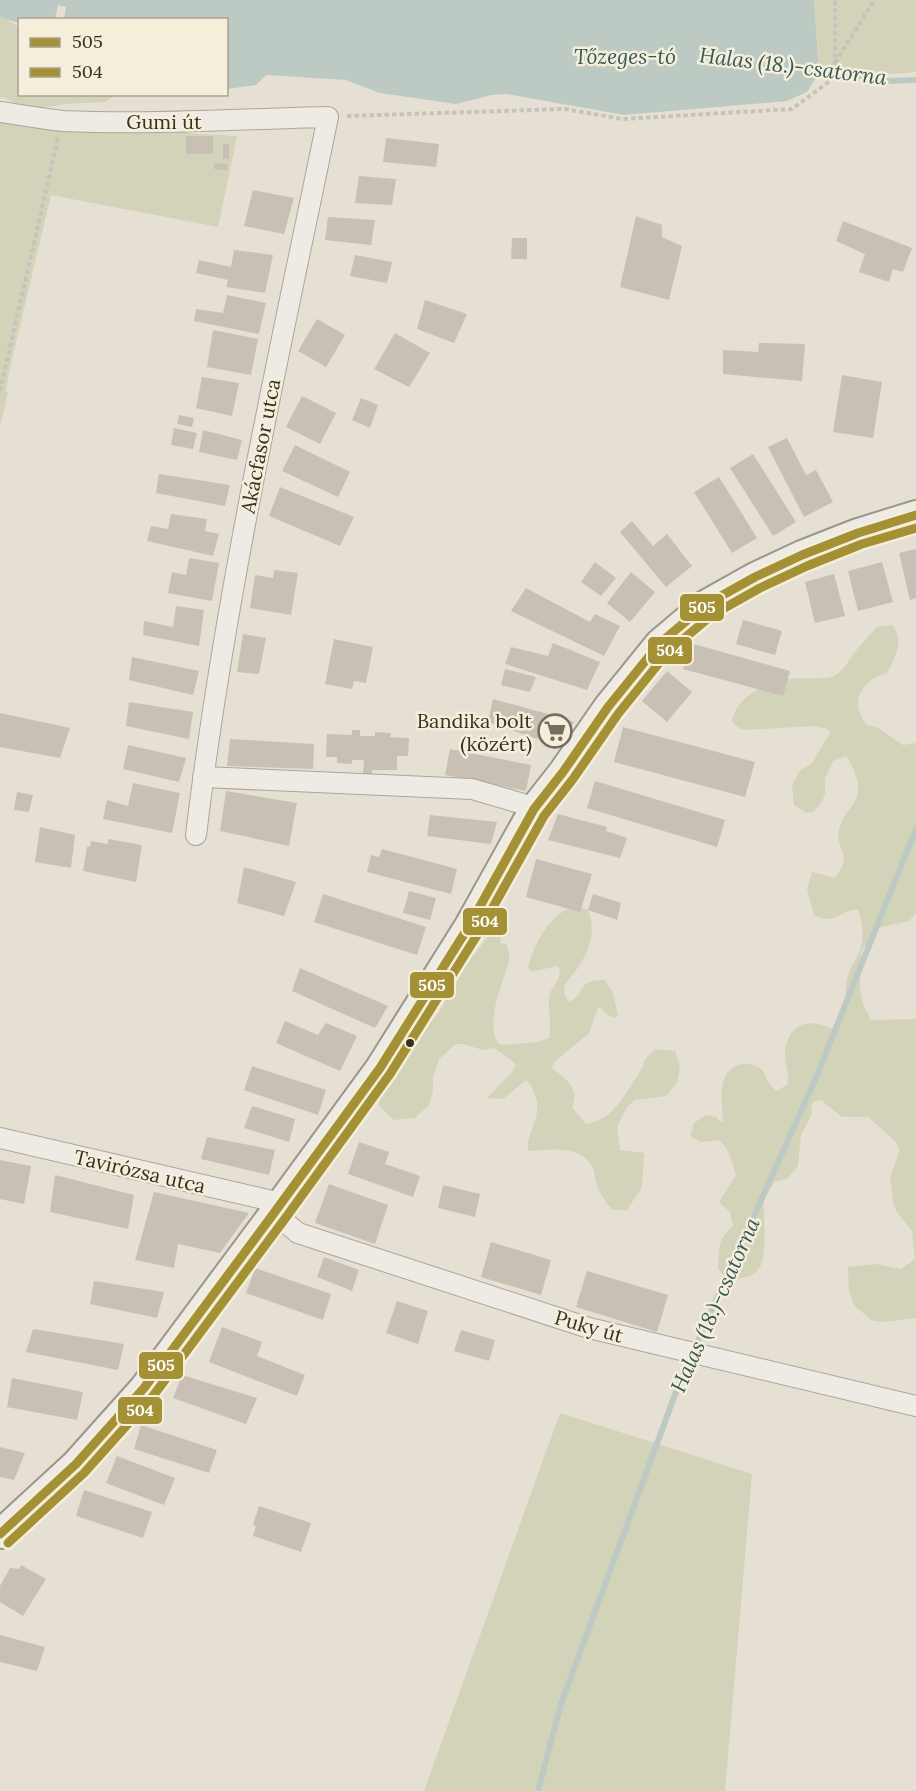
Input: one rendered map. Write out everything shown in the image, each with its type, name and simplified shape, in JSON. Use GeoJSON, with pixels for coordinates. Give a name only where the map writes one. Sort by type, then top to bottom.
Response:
{"type":"FeatureCollection","features":[{"type":"Feature","properties":{"kind":"main road"},"geometry":{"type":"LineString","coordinates":[[0,1534],[76,1464],[144,1388],[278,1208],[380,1068],[469,926],[534,809],[608,707],[659,644],[705,605],[755,577],[858,533],[916,514]]}},
{"type":"Feature","properties":{"kind":"street","name":"Gumi út"},"geometry":{"type":"LineString","coordinates":[[0,112],[62,120],[196,122],[328,117]]}},
{"type":"Feature","properties":{"kind":"street","name":"Akácfasor utca"},"geometry":{"type":"LineString","coordinates":[[196,836],[203,777],[248,502],[328,117]]}},
{"type":"Feature","properties":{"kind":"street"},"geometry":{"type":"LineString","coordinates":[[203,777],[472,789],[534,809]]}},
{"type":"Feature","properties":{"kind":"street","name":"Tavirózsa utca"},"geometry":{"type":"LineString","coordinates":[[0,1138],[278,1208]]}},
{"type":"Feature","properties":{"kind":"street","name":"Puky út"},"geometry":{"type":"LineString","coordinates":[[278,1208],[297,1233],[589,1328],[916,1406]]}},
{"type":"Feature","properties":{"kind":"path"},"geometry":{"type":"LineString","coordinates":[[328,117],[565,109],[622,120],[792,109],[831,80],[835,64],[835,0]]}},
{"type":"Feature","properties":{"kind":"path"},"geometry":{"type":"LineString","coordinates":[[835,64],[874,0]]}},
{"type":"Feature","properties":{"kind":"path"},"geometry":{"type":"LineString","coordinates":[[0,391],[62,120]]}},
{"type":"Feature","properties":{"kind":"green space"},"geometry":{"type":"Polygon","coordinates":[[[814,0],[916,0],[916,72],[895,74],[819,67],[814,0]]]}},
{"type":"Feature","properties":{"kind":"green space"},"geometry":{"type":"Polygon","coordinates":[[[0,13],[18,27],[18,96],[114,96],[105,102],[65,104],[26,111],[4,97],[0,98],[0,13]]]}},
{"type":"Feature","properties":{"kind":"green space"},"geometry":{"type":"Polygon","coordinates":[[[0,112],[66,126],[237,136],[218,227],[51,195],[9,372],[6,391],[8,392],[0,427],[0,112]]]}},
{"type":"Feature","properties":{"kind":"green space"},"geometry":{"type":"Polygon","coordinates":[[[893,625],[898,644],[892,662],[886,674],[869,682],[861,692],[858,704],[860,714],[866,724],[878,728],[903,745],[916,743],[916,913],[909,921],[877,928],[861,952],[860,990],[863,1004],[871,1020],[916,1019],[916,1318],[882,1322],[871,1320],[854,1305],[849,1291],[848,1267],[876,1264],[901,1269],[915,1259],[912,1231],[896,1211],[893,1201],[890,1178],[900,1149],[896,1142],[868,1117],[842,1117],[821,1100],[815,1101],[811,1105],[812,1114],[801,1135],[798,1166],[787,1179],[775,1182],[763,1197],[764,1244],[760,1267],[747,1277],[730,1279],[718,1269],[719,1250],[721,1240],[733,1226],[730,1212],[719,1202],[736,1175],[734,1166],[720,1140],[701,1142],[690,1136],[694,1123],[706,1115],[723,1121],[722,1087],[728,1072],[734,1067],[745,1064],[759,1067],[776,1091],[787,1085],[785,1053],[790,1036],[794,1030],[807,1023],[815,1023],[832,1029],[837,1025],[843,1012],[848,976],[860,951],[863,938],[858,909],[831,918],[820,918],[814,915],[807,889],[812,872],[835,878],[841,870],[844,857],[839,842],[839,830],[858,794],[858,782],[848,758],[846,756],[833,761],[825,779],[825,794],[822,802],[813,812],[806,813],[794,805],[792,785],[800,771],[812,763],[830,733],[827,729],[815,726],[743,730],[732,721],[735,712],[753,692],[771,683],[788,679],[834,676],[877,627],[893,625]]]}},
{"type":"Feature","properties":{"kind":"green space"},"geometry":{"type":"Polygon","coordinates":[[[576,905],[588,910],[592,927],[590,943],[584,958],[565,985],[565,994],[569,1002],[586,984],[596,980],[605,980],[613,993],[618,1015],[614,1018],[600,1007],[598,1008],[589,1033],[554,1062],[552,1068],[567,1080],[573,1089],[572,1107],[586,1124],[605,1117],[626,1094],[643,1067],[644,1061],[655,1049],[675,1051],[680,1066],[677,1083],[666,1096],[635,1100],[627,1107],[617,1127],[620,1150],[644,1153],[642,1187],[627,1210],[613,1210],[610,1207],[595,1180],[593,1168],[581,1155],[564,1150],[528,1151],[529,1137],[537,1112],[536,1097],[526,1080],[503,1099],[487,1098],[512,1072],[516,1064],[494,1048],[483,1050],[456,1044],[439,1059],[433,1078],[433,1092],[429,1105],[415,1118],[394,1120],[379,1106],[380,1092],[395,1068],[399,1066],[416,1036],[439,1012],[465,966],[505,918],[500,943],[506,944],[509,961],[496,1003],[494,1034],[498,1044],[502,1045],[537,1042],[549,1038],[549,997],[559,978],[559,970],[557,966],[531,972],[528,967],[539,938],[551,922],[576,905]]]}},
{"type":"Feature","properties":{"kind":"green space"},"geometry":{"type":"Polygon","coordinates":[[[560,1413],[752,1474],[725,1791],[424,1791],[560,1413]]]}},
{"type":"Feature","properties":{"kind":"water","name":"Tőzeges-tó"},"geometry":{"type":"Polygon","coordinates":[[[0,0],[814,0],[819,73],[807,92],[787,101],[624,115],[507,94],[492,95],[456,104],[380,93],[346,80],[266,75],[256,85],[228,89],[228,18],[64,18],[66,7],[58,5],[55,18],[18,18],[18,23],[0,17],[0,0]]]}},
{"type":"Feature","properties":{"kind":"building"},"geometry":{"type":"Polygon","coordinates":[[[186,136],[213,136],[213,154],[186,154],[186,136]]]}},
{"type":"Feature","properties":{"kind":"building"},"geometry":{"type":"Polygon","coordinates":[[[386,138],[439,144],[436,167],[383,162],[386,138]]]}},
{"type":"Feature","properties":{"kind":"building"},"geometry":{"type":"Polygon","coordinates":[[[223,144],[229,144],[229,159],[223,159],[223,144]]]}},
{"type":"Feature","properties":{"kind":"building"},"geometry":{"type":"Polygon","coordinates":[[[214,163],[228,164],[227,170],[214,169],[214,163]]]}},
{"type":"Feature","properties":{"kind":"building"},"geometry":{"type":"Polygon","coordinates":[[[359,176],[396,179],[392,205],[355,203],[359,176]]]}},
{"type":"Feature","properties":{"kind":"building"},"geometry":{"type":"Polygon","coordinates":[[[253,190],[294,198],[284,234],[244,226],[253,190]]]}},
{"type":"Feature","properties":{"kind":"building"},"geometry":{"type":"Polygon","coordinates":[[[636,216],[662,225],[662,237],[682,246],[669,300],[620,287],[636,216]]]}},
{"type":"Feature","properties":{"kind":"building"},"geometry":{"type":"Polygon","coordinates":[[[328,217],[375,220],[371,245],[325,240],[328,217]]]}},
{"type":"Feature","properties":{"kind":"building"},"geometry":{"type":"Polygon","coordinates":[[[843,221],[912,248],[903,272],[893,269],[889,282],[859,272],[865,254],[836,241],[843,221]]]}},
{"type":"Feature","properties":{"kind":"building"},"geometry":{"type":"Polygon","coordinates":[[[512,238],[527,238],[527,259],[511,259],[512,238]]]}},
{"type":"Feature","properties":{"kind":"building"},"geometry":{"type":"Polygon","coordinates":[[[234,250],[273,255],[265,293],[226,287],[228,280],[196,273],[199,260],[231,267],[234,250]]]}},
{"type":"Feature","properties":{"kind":"building"},"geometry":{"type":"Polygon","coordinates":[[[355,255],[392,262],[387,283],[350,276],[355,255]]]}},
{"type":"Feature","properties":{"kind":"building"},"geometry":{"type":"Polygon","coordinates":[[[227,295],[266,303],[259,334],[194,321],[196,309],[223,313],[227,295]]]}},
{"type":"Feature","properties":{"kind":"building"},"geometry":{"type":"Polygon","coordinates":[[[425,300],[467,314],[454,343],[417,329],[425,300]]]}},
{"type":"Feature","properties":{"kind":"building"},"geometry":{"type":"Polygon","coordinates":[[[317,319],[345,335],[326,367],[298,351],[317,319]]]}},
{"type":"Feature","properties":{"kind":"building"},"geometry":{"type":"Polygon","coordinates":[[[213,330],[258,339],[251,375],[207,367],[213,330]]]}},
{"type":"Feature","properties":{"kind":"building"},"geometry":{"type":"Polygon","coordinates":[[[395,333],[430,353],[409,387],[374,369],[395,333]]]}},
{"type":"Feature","properties":{"kind":"building"},"geometry":{"type":"Polygon","coordinates":[[[759,343],[805,344],[802,381],[723,374],[723,350],[758,352],[759,343]]]}},
{"type":"Feature","properties":{"kind":"building"},"geometry":{"type":"Polygon","coordinates":[[[842,375],[882,382],[873,438],[833,432],[842,375]]]}},
{"type":"Feature","properties":{"kind":"building"},"geometry":{"type":"Polygon","coordinates":[[[202,377],[239,383],[232,416],[196,408],[202,377]]]}},
{"type":"Feature","properties":{"kind":"building"},"geometry":{"type":"Polygon","coordinates":[[[302,396],[336,413],[320,444],[286,427],[302,396]]]}},
{"type":"Feature","properties":{"kind":"building"},"geometry":{"type":"Polygon","coordinates":[[[361,398],[378,405],[370,428],[352,420],[361,398]]]}},
{"type":"Feature","properties":{"kind":"building"},"geometry":{"type":"Polygon","coordinates":[[[179,415],[194,418],[192,427],[177,424],[179,415]]]}},
{"type":"Feature","properties":{"kind":"building"},"geometry":{"type":"Polygon","coordinates":[[[174,428],[197,433],[193,449],[171,445],[174,428]]]}},
{"type":"Feature","properties":{"kind":"building"},"geometry":{"type":"Polygon","coordinates":[[[203,430],[242,440],[237,460],[199,452],[203,430]]]}},
{"type":"Feature","properties":{"kind":"building"},"geometry":{"type":"Polygon","coordinates":[[[787,438],[806,475],[816,470],[833,502],[804,517],[768,447],[787,438]]]}},
{"type":"Feature","properties":{"kind":"building"},"geometry":{"type":"Polygon","coordinates":[[[295,445],[350,472],[338,497],[282,471],[295,445]]]}},
{"type":"Feature","properties":{"kind":"building"},"geometry":{"type":"Polygon","coordinates":[[[753,454],[796,522],[773,536],[730,468],[753,454]]]}},
{"type":"Feature","properties":{"kind":"building"},"geometry":{"type":"Polygon","coordinates":[[[159,474],[230,485],[225,506],[156,493],[159,474]]]}},
{"type":"Feature","properties":{"kind":"building"},"geometry":{"type":"Polygon","coordinates":[[[719,477],[757,538],[732,553],[694,492],[719,477]]]}},
{"type":"Feature","properties":{"kind":"building"},"geometry":{"type":"Polygon","coordinates":[[[280,487],[354,517],[340,546],[269,516],[280,487]]]}},
{"type":"Feature","properties":{"kind":"building"},"geometry":{"type":"Polygon","coordinates":[[[171,514],[207,519],[205,531],[219,534],[213,556],[147,541],[151,526],[168,529],[171,514]]]}},
{"type":"Feature","properties":{"kind":"building"},"geometry":{"type":"Polygon","coordinates":[[[632,521],[653,546],[667,534],[692,566],[666,587],[620,532],[632,521]]]}},
{"type":"Feature","properties":{"kind":"building"},"geometry":{"type":"Polygon","coordinates":[[[916,549],[916,598],[910,600],[899,553],[916,549]]]}},
{"type":"Feature","properties":{"kind":"building"},"geometry":{"type":"Polygon","coordinates":[[[189,558],[219,563],[212,601],[168,593],[172,572],[186,575],[189,558]]]}},
{"type":"Feature","properties":{"kind":"building"},"geometry":{"type":"Polygon","coordinates":[[[595,562],[616,578],[601,596],[581,582],[595,562]]]}},
{"type":"Feature","properties":{"kind":"building"},"geometry":{"type":"Polygon","coordinates":[[[882,562],[893,602],[858,611],[848,571],[882,562]]]}},
{"type":"Feature","properties":{"kind":"building"},"geometry":{"type":"Polygon","coordinates":[[[274,570],[298,573],[291,615],[250,608],[255,575],[273,578],[274,570]]]}},
{"type":"Feature","properties":{"kind":"building"},"geometry":{"type":"Polygon","coordinates":[[[631,572],[655,592],[630,622],[607,603],[631,572]]]}},
{"type":"Feature","properties":{"kind":"building"},"geometry":{"type":"Polygon","coordinates":[[[834,574],[845,616],[815,623],[805,582],[834,574]]]}},
{"type":"Feature","properties":{"kind":"building"},"geometry":{"type":"Polygon","coordinates":[[[526,588],[590,622],[595,614],[620,626],[604,656],[511,611],[526,588]]]}},
{"type":"Feature","properties":{"kind":"building"},"geometry":{"type":"Polygon","coordinates":[[[176,606],[204,610],[199,646],[143,635],[144,621],[173,627],[176,606]]]}},
{"type":"Feature","properties":{"kind":"building"},"geometry":{"type":"Polygon","coordinates":[[[743,620],[782,631],[775,655],[736,644],[743,620]]]}},
{"type":"Feature","properties":{"kind":"building"},"geometry":{"type":"Polygon","coordinates":[[[243,634],[266,638],[259,674],[237,672],[243,634]]]}},
{"type":"Feature","properties":{"kind":"building"},"geometry":{"type":"Polygon","coordinates":[[[334,639],[373,647],[366,683],[354,681],[352,689],[325,684],[334,639]]]}},
{"type":"Feature","properties":{"kind":"building"},"geometry":{"type":"Polygon","coordinates":[[[553,643],[600,662],[587,690],[505,664],[511,647],[548,656],[553,643]]]}},
{"type":"Feature","properties":{"kind":"building"},"geometry":{"type":"Polygon","coordinates":[[[690,643],[790,671],[783,696],[683,669],[690,643]]]}},
{"type":"Feature","properties":{"kind":"building"},"geometry":{"type":"Polygon","coordinates":[[[132,657],[199,671],[193,695],[129,680],[132,657]]]}},
{"type":"Feature","properties":{"kind":"building"},"geometry":{"type":"Polygon","coordinates":[[[505,669],[536,677],[530,692],[501,685],[505,669]]]}},
{"type":"Feature","properties":{"kind":"building"},"geometry":{"type":"Polygon","coordinates":[[[667,671],[692,692],[667,722],[642,701],[667,671]]]}},
{"type":"Feature","properties":{"kind":"building"},"geometry":{"type":"Polygon","coordinates":[[[493,699],[548,714],[537,739],[488,722],[493,699]]]}},
{"type":"Feature","properties":{"kind":"building"},"geometry":{"type":"Polygon","coordinates":[[[129,702],[193,712],[189,739],[126,726],[129,702]]]}},
{"type":"Feature","properties":{"kind":"building"},"geometry":{"type":"Polygon","coordinates":[[[0,713],[70,728],[60,758],[0,747],[0,713]]]}},
{"type":"Feature","properties":{"kind":"building","name":"Bandika bolt (közért)"},"geometry":{"type":"Polygon","coordinates":[[[550,714],[574,722],[554,749],[538,739],[550,714]]]}},
{"type":"Feature","properties":{"kind":"building"},"geometry":{"type":"Polygon","coordinates":[[[623,727],[755,762],[745,797],[614,762],[623,727]]]}},
{"type":"Feature","properties":{"kind":"building"},"geometry":{"type":"Polygon","coordinates":[[[352,730],[360,730],[360,736],[375,736],[375,732],[391,733],[390,737],[409,738],[408,756],[397,756],[397,770],[372,770],[372,774],[363,774],[364,760],[352,760],[352,764],[337,763],[337,757],[326,757],[327,734],[352,735],[352,730]]]}},
{"type":"Feature","properties":{"kind":"building"},"geometry":{"type":"Polygon","coordinates":[[[230,739],[314,744],[313,769],[227,766],[230,739]]]}},
{"type":"Feature","properties":{"kind":"building"},"geometry":{"type":"Polygon","coordinates":[[[128,745],[186,758],[179,782],[123,769],[128,745]]]}},
{"type":"Feature","properties":{"kind":"building"},"geometry":{"type":"Polygon","coordinates":[[[450,749],[531,765],[526,791],[445,775],[450,749]]]}},
{"type":"Feature","properties":{"kind":"building"},"geometry":{"type":"Polygon","coordinates":[[[595,781],[725,820],[717,847],[587,808],[595,781]]]}},
{"type":"Feature","properties":{"kind":"building"},"geometry":{"type":"Polygon","coordinates":[[[133,783],[180,793],[172,833],[103,819],[107,800],[128,806],[133,783]]]}},
{"type":"Feature","properties":{"kind":"building"},"geometry":{"type":"Polygon","coordinates":[[[226,791],[297,803],[289,846],[220,831],[226,791]]]}},
{"type":"Feature","properties":{"kind":"building"},"geometry":{"type":"Polygon","coordinates":[[[17,792],[33,795],[29,812],[14,810],[17,792]]]}},
{"type":"Feature","properties":{"kind":"building"},"geometry":{"type":"Polygon","coordinates":[[[558,814],[607,827],[606,831],[627,838],[620,858],[548,840],[558,814]]]}},
{"type":"Feature","properties":{"kind":"building"},"geometry":{"type":"Polygon","coordinates":[[[430,815],[497,822],[491,844],[427,836],[430,815]]]}},
{"type":"Feature","properties":{"kind":"building"},"geometry":{"type":"Polygon","coordinates":[[[40,827],[75,835],[71,868],[35,862],[40,827]]]}},
{"type":"Feature","properties":{"kind":"building"},"geometry":{"type":"Polygon","coordinates":[[[108,839],[142,845],[136,882],[83,871],[87,847],[90,846],[91,841],[108,844],[108,839]]]}},
{"type":"Feature","properties":{"kind":"building"},"geometry":{"type":"Polygon","coordinates":[[[382,849],[457,869],[451,894],[367,872],[371,855],[379,857],[382,849]]]}},
{"type":"Feature","properties":{"kind":"building"},"geometry":{"type":"Polygon","coordinates":[[[536,859],[592,874],[580,912],[526,897],[536,859]]]}},
{"type":"Feature","properties":{"kind":"building"},"geometry":{"type":"Polygon","coordinates":[[[244,867],[296,882],[284,916],[237,903],[244,867]]]}},
{"type":"Feature","properties":{"kind":"building"},"geometry":{"type":"Polygon","coordinates":[[[409,891],[436,898],[430,920],[403,913],[409,891]]]}},
{"type":"Feature","properties":{"kind":"building"},"geometry":{"type":"Polygon","coordinates":[[[323,894],[426,927],[417,955],[314,922],[323,894]]]}},
{"type":"Feature","properties":{"kind":"building"},"geometry":{"type":"Polygon","coordinates":[[[593,894],[621,903],[617,920],[588,910],[593,894]]]}},
{"type":"Feature","properties":{"kind":"building"},"geometry":{"type":"Polygon","coordinates":[[[300,968],[388,1006],[375,1028],[292,991],[300,968]]]}},
{"type":"Feature","properties":{"kind":"building"},"geometry":{"type":"Polygon","coordinates":[[[285,1021],[318,1035],[326,1023],[357,1036],[340,1071],[276,1043],[285,1021]]]}},
{"type":"Feature","properties":{"kind":"building"},"geometry":{"type":"Polygon","coordinates":[[[252,1066],[326,1090],[318,1115],[244,1090],[252,1066]]]}},
{"type":"Feature","properties":{"kind":"building"},"geometry":{"type":"Polygon","coordinates":[[[252,1106],[295,1119],[289,1142],[244,1128],[252,1106]]]}},
{"type":"Feature","properties":{"kind":"building"},"geometry":{"type":"Polygon","coordinates":[[[207,1137],[275,1150],[269,1175],[201,1159],[207,1137]]]}},
{"type":"Feature","properties":{"kind":"building"},"geometry":{"type":"Polygon","coordinates":[[[359,1142],[389,1152],[385,1164],[420,1176],[413,1197],[348,1174],[359,1142]]]}},
{"type":"Feature","properties":{"kind":"building"},"geometry":{"type":"Polygon","coordinates":[[[0,1160],[31,1166],[24,1204],[0,1199],[0,1160]]]}},
{"type":"Feature","properties":{"kind":"building"},"geometry":{"type":"Polygon","coordinates":[[[55,1175],[134,1195],[128,1229],[50,1212],[55,1175]]]}},
{"type":"Feature","properties":{"kind":"building"},"geometry":{"type":"Polygon","coordinates":[[[329,1184],[388,1205],[375,1244],[315,1223],[329,1184]]]}},
{"type":"Feature","properties":{"kind":"building"},"geometry":{"type":"Polygon","coordinates":[[[443,1185],[480,1194],[475,1217],[438,1208],[443,1185]]]}},
{"type":"Feature","properties":{"kind":"building"},"geometry":{"type":"Polygon","coordinates":[[[154,1192],[249,1213],[220,1253],[178,1244],[174,1268],[135,1260],[154,1192]]]}},
{"type":"Feature","properties":{"kind":"building"},"geometry":{"type":"Polygon","coordinates":[[[491,1242],[551,1260],[541,1295],[481,1277],[491,1242]]]}},
{"type":"Feature","properties":{"kind":"building"},"geometry":{"type":"Polygon","coordinates":[[[324,1257],[359,1270],[352,1291],[317,1277],[324,1257]]]}},
{"type":"Feature","properties":{"kind":"building"},"geometry":{"type":"Polygon","coordinates":[[[255,1268],[331,1294],[323,1320],[246,1293],[255,1268]]]}},
{"type":"Feature","properties":{"kind":"building"},"geometry":{"type":"Polygon","coordinates":[[[587,1271],[668,1295],[657,1332],[576,1307],[587,1271]]]}},
{"type":"Feature","properties":{"kind":"building"},"geometry":{"type":"Polygon","coordinates":[[[94,1281],[164,1292],[157,1318],[90,1304],[94,1281]]]}},
{"type":"Feature","properties":{"kind":"building"},"geometry":{"type":"Polygon","coordinates":[[[397,1301],[428,1311],[418,1344],[386,1333],[397,1301]]]}},
{"type":"Feature","properties":{"kind":"building"},"geometry":{"type":"Polygon","coordinates":[[[222,1327],[262,1342],[257,1356],[305,1375],[297,1396],[209,1362],[222,1327]]]}},
{"type":"Feature","properties":{"kind":"building"},"geometry":{"type":"Polygon","coordinates":[[[33,1329],[124,1344],[118,1370],[26,1352],[33,1329]]]}},
{"type":"Feature","properties":{"kind":"building"},"geometry":{"type":"Polygon","coordinates":[[[461,1330],[495,1340],[489,1361],[454,1351],[461,1330]]]}},
{"type":"Feature","properties":{"kind":"building"},"geometry":{"type":"Polygon","coordinates":[[[182,1375],[257,1398],[246,1424],[173,1398],[182,1375]]]}},
{"type":"Feature","properties":{"kind":"building"},"geometry":{"type":"Polygon","coordinates":[[[12,1378],[83,1392],[77,1420],[7,1407],[12,1378]]]}},
{"type":"Feature","properties":{"kind":"building"},"geometry":{"type":"Polygon","coordinates":[[[141,1425],[217,1450],[209,1473],[134,1449],[141,1425]]]}},
{"type":"Feature","properties":{"kind":"building"},"geometry":{"type":"Polygon","coordinates":[[[0,1447],[25,1453],[14,1480],[0,1477],[0,1447]]]}},
{"type":"Feature","properties":{"kind":"building"},"geometry":{"type":"Polygon","coordinates":[[[117,1456],[175,1478],[164,1505],[106,1483],[117,1456]]]}},
{"type":"Feature","properties":{"kind":"building"},"geometry":{"type":"Polygon","coordinates":[[[84,1490],[152,1512],[143,1538],[76,1516],[84,1490]]]}},
{"type":"Feature","properties":{"kind":"building"},"geometry":{"type":"Polygon","coordinates":[[[259,1506],[311,1523],[301,1552],[253,1536],[256,1526],[253,1525],[259,1506]]]}},
{"type":"Feature","properties":{"kind":"building"},"geometry":{"type":"Polygon","coordinates":[[[21,1565],[46,1579],[23,1616],[0,1602],[0,1586],[10,1568],[19,1569],[21,1565]]]}},
{"type":"Feature","properties":{"kind":"building"},"geometry":{"type":"Polygon","coordinates":[[[0,1635],[45,1647],[37,1671],[0,1662],[0,1635]]]}},
{"type":"Feature","properties":{"kind":"waterway","name":"Halas (18.)-csatorna"},"geometry":{"type":"LineString","coordinates":[[814,72],[871,77],[887,81],[916,80]]}},
{"type":"Feature","properties":{"kind":"waterway","name":"Halas (18.)-csatorna"},"geometry":{"type":"LineString","coordinates":[[538,1791],[561,1704],[680,1381],[815,1080],[916,829]]}},
{"type":"Feature","properties":{"kind":"transit line","name":"505"},"geometry":{"type":"LineString","coordinates":[[0,1534],[76,1464],[144,1388],[274,1213],[380,1068],[469,926],[534,809],[608,707],[659,644],[705,605],[755,577],[858,533],[916,515]]}},
{"type":"Feature","properties":{"kind":"transit line","name":"504"},"geometry":{"type":"LineString","coordinates":[[8,1543],[84,1473],[153,1396],[284,1220],[390,1074],[479,932],[544,816],[618,714],[668,652],[712,615],[760,588],[862,544],[916,528]]}},
{"type":"Feature","properties":{"kind":"place","name":"Bandika bolt (közért)"},"geometry":{"type":"Point","coordinates":[555,731]}}]}
